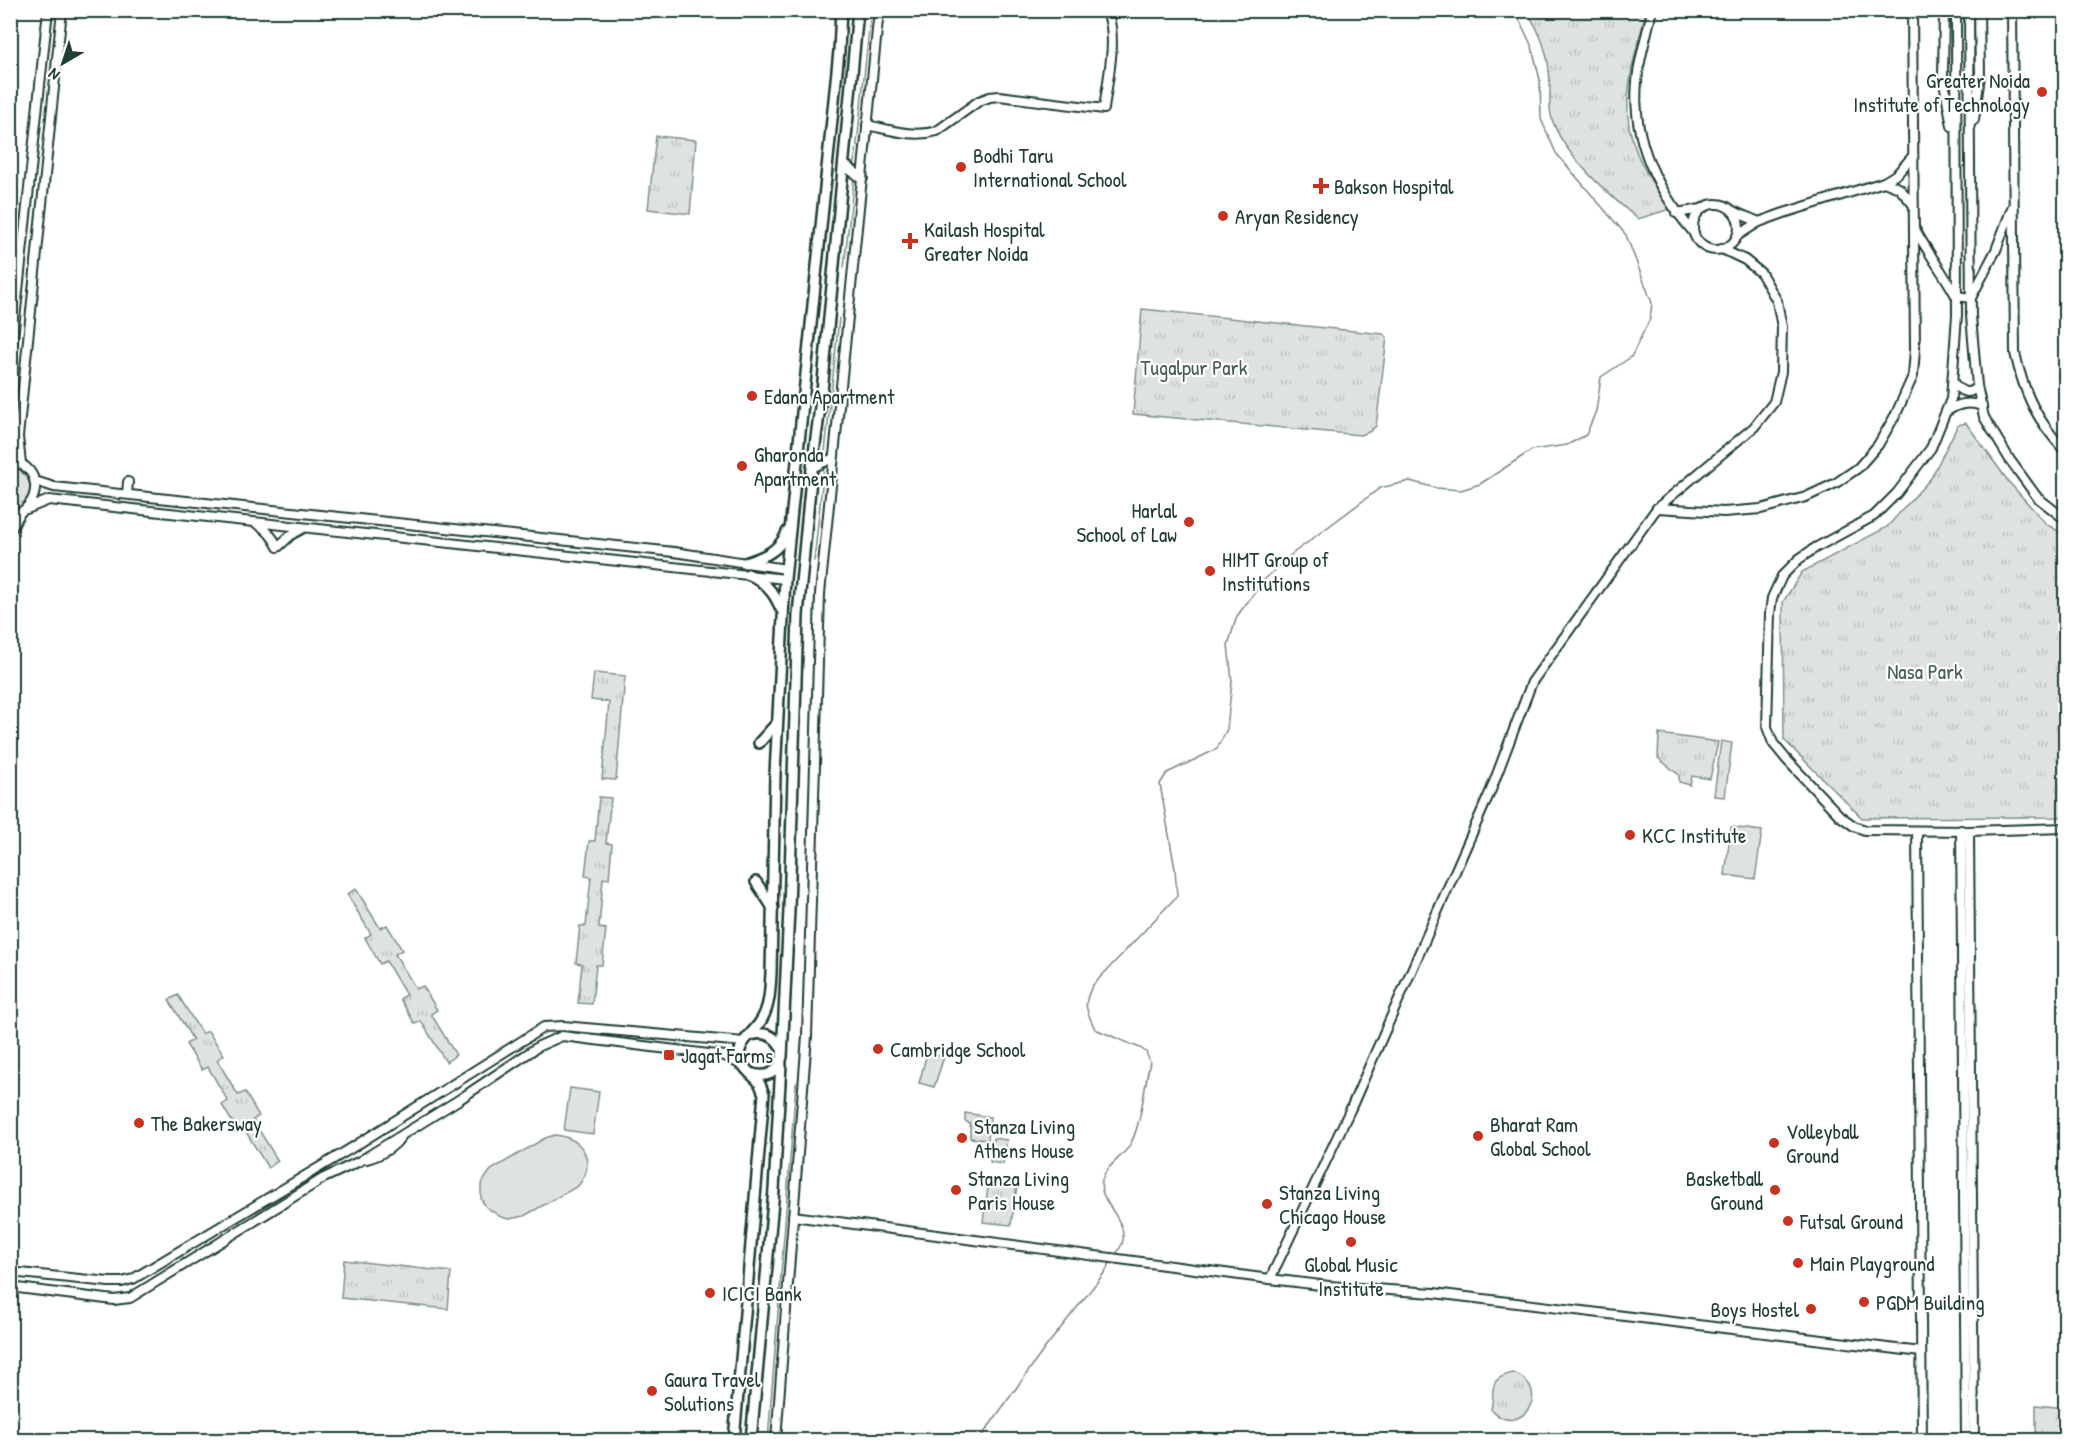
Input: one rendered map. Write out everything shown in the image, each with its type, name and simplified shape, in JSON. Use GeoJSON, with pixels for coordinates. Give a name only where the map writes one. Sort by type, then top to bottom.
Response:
{"type":"FeatureCollection","features":[{"type":"Feature","properties":{"kind":"main road"},"geometry":{"type":"LineString","coordinates":[[734,1440],[764,1103],[760,1083],[746,1070],[740,1054],[747,1039],[762,1020],[769,1002],[777,723],[785,574],[839,51],[841,10]]}},
{"type":"Feature","properties":{"kind":"main road"},"geometry":{"type":"LineString","coordinates":[[751,1440],[774,1190],[789,910],[798,615],[858,10]]}},
{"type":"Feature","properties":{"kind":"main road"},"geometry":{"type":"LineString","coordinates":[[843,165],[862,178]]}},
{"type":"Feature","properties":{"kind":"main road"},"geometry":{"type":"LineString","coordinates":[[804,394],[810,384],[815,384],[817,403],[820,408]]}},
{"type":"Feature","properties":{"kind":"main road"},"geometry":{"type":"LineString","coordinates":[[745,563],[772,553],[785,537],[790,524]]}},
{"type":"Feature","properties":{"kind":"main road"},"geometry":{"type":"LineString","coordinates":[[748,574],[757,578],[772,591],[783,614]]}},
{"type":"Feature","properties":{"kind":"main road"},"geometry":{"type":"LineString","coordinates":[[759,742],[777,723]]}},
{"type":"Feature","properties":{"kind":"main road"},"geometry":{"type":"LineString","coordinates":[[776,752],[782,748],[781,764],[794,762]]}},
{"type":"Feature","properties":{"kind":"main road"},"geometry":{"type":"LineString","coordinates":[[756,882],[772,908]]}},
{"type":"Feature","properties":{"kind":"main road"},"geometry":{"type":"LineString","coordinates":[[747,1039],[766,1034],[773,1037],[782,1049]]}},
{"type":"Feature","properties":{"kind":"main road"},"geometry":{"type":"LineString","coordinates":[[746,1070],[764,1076],[771,1074],[781,1064]]}},
{"type":"Feature","properties":{"kind":"street"},"geometry":{"type":"LineString","coordinates":[[10,366],[48,10]]}},
{"type":"Feature","properties":{"kind":"street"},"geometry":{"type":"LineString","coordinates":[[21,463],[18,437],[62,10]]}},
{"type":"Feature","properties":{"kind":"street"},"geometry":{"type":"LineString","coordinates":[[776,1440],[807,1036],[818,616],[879,10]]}},
{"type":"Feature","properties":{"kind":"street"},"geometry":{"type":"LineString","coordinates":[[867,125],[917,135],[929,133],[937,130],[979,100],[999,96],[1104,109],[1112,34],[1106,10]]}},
{"type":"Feature","properties":{"kind":"street"},"geometry":{"type":"LineString","coordinates":[[1270,1279],[1336,1141],[1486,801],[1532,682],[1657,508],[1754,427],[1774,402],[1781,372],[1782,327],[1777,301],[1772,291],[1761,273],[1745,260],[1722,249],[1707,248],[1701,244],[1660,189],[1646,155],[1636,99],[1638,74],[1652,10]]}},
{"type":"Feature","properties":{"kind":"street"},"geometry":{"type":"LineString","coordinates":[[1657,508],[1724,512],[1761,509],[1806,496],[1836,483],[1858,468],[1878,445],[1896,414],[1913,376],[1915,349],[1912,10]]}},
{"type":"Feature","properties":{"kind":"street"},"geometry":{"type":"LineString","coordinates":[[1944,10],[1943,77],[1956,145]]}},
{"type":"Feature","properties":{"kind":"street"},"geometry":{"type":"LineString","coordinates":[[1956,10],[1956,327],[1951,399],[1931,448],[1885,507],[1858,526],[1815,548],[1799,559],[1782,576],[1772,598],[1770,613],[1767,727],[1773,743],[1840,816],[1854,826],[1865,830],[1965,831],[2066,828]]}},
{"type":"Feature","properties":{"kind":"street"},"geometry":{"type":"LineString","coordinates":[[1969,10],[1971,298],[1977,386],[1984,417],[2017,470],[2037,497],[2066,520]]}},
{"type":"Feature","properties":{"kind":"street"},"geometry":{"type":"LineString","coordinates":[[1970,145],[1980,76],[1979,10]]}},
{"type":"Feature","properties":{"kind":"street"},"geometry":{"type":"LineString","coordinates":[[2012,10],[2015,353],[2020,379],[2037,416],[2066,452]]}},
{"type":"Feature","properties":{"kind":"street"},"geometry":{"type":"LineString","coordinates":[[1722,249],[1759,222],[1884,182],[1897,174],[1913,156]]}},
{"type":"Feature","properties":{"kind":"street"},"geometry":{"type":"LineString","coordinates":[[1884,182],[1899,188],[1914,205]]}},
{"type":"Feature","properties":{"kind":"street"},"geometry":{"type":"LineString","coordinates":[[1676,213],[1702,209],[1714,204],[1759,222]]}},
{"type":"Feature","properties":{"kind":"street"},"geometry":{"type":"LineString","coordinates":[[1971,298],[1996,250],[2013,204]]}},
{"type":"Feature","properties":{"kind":"street"},"geometry":{"type":"LineString","coordinates":[[1694,233],[1694,220],[1702,209]]}},
{"type":"Feature","properties":{"kind":"street"},"geometry":{"type":"LineString","coordinates":[[1732,210],[1738,222],[1736,238],[1745,260]]}},
{"type":"Feature","properties":{"kind":"street"},"geometry":{"type":"LineString","coordinates":[[1914,226],[1956,296]]}},
{"type":"Feature","properties":{"kind":"street"},"geometry":{"type":"LineString","coordinates":[[1956,296],[1971,298]]}},
{"type":"Feature","properties":{"kind":"street"},"geometry":{"type":"LineString","coordinates":[[1956,327],[1972,336]]}},
{"type":"Feature","properties":{"kind":"street"},"geometry":{"type":"LineString","coordinates":[[1953,382],[1963,392],[1972,391],[1977,386]]}},
{"type":"Feature","properties":{"kind":"street"},"geometry":{"type":"LineString","coordinates":[[1946,412],[1961,404],[1982,406]]}},
{"type":"Feature","properties":{"kind":"street"},"geometry":{"type":"LineString","coordinates":[[812,468],[833,459]]}},
{"type":"Feature","properties":{"kind":"street"},"geometry":{"type":"LineString","coordinates":[[10,460],[21,463],[28,469],[35,481],[34,496],[10,531]]}},
{"type":"Feature","properties":{"kind":"street"},"geometry":{"type":"LineString","coordinates":[[35,481],[54,487],[662,551],[745,563],[785,574]]}},
{"type":"Feature","properties":{"kind":"street"},"geometry":{"type":"LineString","coordinates":[[127,494],[128,482]]}},
{"type":"Feature","properties":{"kind":"street"},"geometry":{"type":"LineString","coordinates":[[10,517],[50,500],[748,574],[785,574]]}},
{"type":"Feature","properties":{"kind":"street"},"geometry":{"type":"LineString","coordinates":[[252,522],[267,531],[278,547],[297,530],[306,528]]}},
{"type":"Feature","properties":{"kind":"street"},"geometry":{"type":"LineString","coordinates":[[1917,831],[1922,1440]]}},
{"type":"Feature","properties":{"kind":"street"},"geometry":{"type":"LineString","coordinates":[[1965,831],[1966,1440]]}},
{"type":"Feature","properties":{"kind":"street"},"geometry":{"type":"LineString","coordinates":[[1965,831],[1974,1440]]}},
{"type":"Feature","properties":{"kind":"street"},"geometry":{"type":"LineString","coordinates":[[654,1024],[654,1034]]}},
{"type":"Feature","properties":{"kind":"street"},"geometry":{"type":"LineString","coordinates":[[10,1272],[109,1282],[133,1279],[399,1119],[544,1027],[563,1026],[747,1039]]}},
{"type":"Feature","properties":{"kind":"street"},"geometry":{"type":"LineString","coordinates":[[10,1287],[127,1299],[324,1178],[360,1161],[379,1156],[394,1146],[404,1134],[539,1046],[562,1036],[725,1056],[746,1070]]}},
{"type":"Feature","properties":{"kind":"street"},"geometry":{"type":"LineString","coordinates":[[793,1216],[921,1231],[1103,1258],[1270,1279],[1329,1286],[1434,1293],[1921,1352]]}},
{"type":"Feature","properties":{"kind":"green space"},"geometry":{"type":"Polygon","coordinates":[[[1526,11],[1647,11],[1629,86],[1628,116],[1633,141],[1641,162],[1670,209],[1638,219],[1587,172],[1564,143],[1551,115],[1547,57],[1537,29],[1526,11]]]}},
{"type":"Feature","properties":{"kind":"green space"},"geometry":{"type":"Polygon","coordinates":[[[656,136],[696,140],[690,214],[648,209],[656,136]]]}},
{"type":"Feature","properties":{"kind":"green space","name":"Tugalpur Park"},"geometry":{"type":"Polygon","coordinates":[[[1142,309],[1383,334],[1387,337],[1376,426],[1360,435],[1133,414],[1142,309]]]}},
{"type":"Feature","properties":{"kind":"green space","name":"Nasa Park"},"geometry":{"type":"Polygon","coordinates":[[[1966,423],[2008,481],[2046,524],[2065,535],[2065,817],[1862,818],[1784,740],[1783,602],[1802,572],[1887,527],[1931,478],[1958,425],[1966,423]]]}},
{"type":"Feature","properties":{"kind":"green space"},"geometry":{"type":"Polygon","coordinates":[[[10,465],[25,475],[30,488],[25,502],[11,511],[10,465]]]}},
{"type":"Feature","properties":{"kind":"green space"},"geometry":{"type":"Polygon","coordinates":[[[594,673],[625,676],[616,780],[602,779],[609,702],[591,700],[594,673]]]}},
{"type":"Feature","properties":{"kind":"green space"},"geometry":{"type":"Polygon","coordinates":[[[1659,734],[1718,742],[1710,779],[1692,776],[1690,785],[1679,782],[1679,775],[1658,758],[1659,734]]]}},
{"type":"Feature","properties":{"kind":"green space"},"geometry":{"type":"Polygon","coordinates":[[[1721,741],[1732,743],[1725,797],[1714,796],[1721,741]]]}},
{"type":"Feature","properties":{"kind":"green space"},"geometry":{"type":"Polygon","coordinates":[[[599,797],[611,798],[606,843],[612,844],[609,879],[603,878],[599,928],[606,929],[602,965],[596,965],[592,1004],[578,1003],[582,964],[576,963],[580,926],[586,926],[591,877],[585,876],[589,841],[595,841],[599,797]]]}},
{"type":"Feature","properties":{"kind":"green space"},"geometry":{"type":"Polygon","coordinates":[[[1731,827],[1762,831],[1755,879],[1725,875],[1731,827]]]}},
{"type":"Feature","properties":{"kind":"green space"},"geometry":{"type":"Polygon","coordinates":[[[356,889],[380,928],[387,925],[402,950],[395,954],[416,989],[423,986],[437,1010],[431,1014],[456,1055],[446,1062],[421,1021],[415,1024],[400,999],[406,995],[386,961],[380,964],[365,938],[371,934],[347,894],[356,889]]]}},
{"type":"Feature","properties":{"kind":"green space"},"geometry":{"type":"Polygon","coordinates":[[[178,995],[202,1034],[208,1031],[224,1055],[217,1060],[238,1095],[245,1092],[259,1116],[253,1120],[278,1161],[268,1168],[243,1127],[237,1130],[222,1105],[228,1101],[208,1067],[202,1070],[186,1044],[193,1040],[169,1000],[178,995]]]}},
{"type":"Feature","properties":{"kind":"green space"},"geometry":{"type":"Polygon","coordinates":[[[927,1053],[944,1057],[934,1087],[919,1083],[927,1053]]]}},
{"type":"Feature","properties":{"kind":"green space"},"geometry":{"type":"Polygon","coordinates":[[[570,1088],[599,1092],[593,1134],[564,1130],[570,1088]]]}},
{"type":"Feature","properties":{"kind":"green space"},"geometry":{"type":"Polygon","coordinates":[[[965,1113],[990,1117],[988,1140],[970,1138],[970,1124],[965,1121],[965,1113]]]}},
{"type":"Feature","properties":{"kind":"green space"},"geometry":{"type":"Polygon","coordinates":[[[555,1135],[574,1141],[584,1153],[587,1160],[586,1168],[584,1177],[578,1186],[524,1216],[509,1219],[501,1217],[486,1207],[481,1199],[481,1184],[491,1170],[545,1138],[555,1135]]]}},
{"type":"Feature","properties":{"kind":"green space"},"geometry":{"type":"Polygon","coordinates":[[[993,1138],[1007,1140],[1003,1164],[990,1162],[993,1138]]]}},
{"type":"Feature","properties":{"kind":"green space"},"geometry":{"type":"Polygon","coordinates":[[[989,1181],[1017,1186],[1011,1225],[983,1222],[989,1181]]]}},
{"type":"Feature","properties":{"kind":"green space"},"geometry":{"type":"Polygon","coordinates":[[[344,1260],[451,1272],[448,1309],[341,1298],[344,1260]]]}},
{"type":"Feature","properties":{"kind":"green space"},"geometry":{"type":"Polygon","coordinates":[[[1513,1373],[1526,1380],[1532,1390],[1532,1400],[1528,1409],[1521,1416],[1512,1419],[1501,1418],[1491,1409],[1495,1382],[1513,1373]]]}},
{"type":"Feature","properties":{"kind":"green space"},"geometry":{"type":"Polygon","coordinates":[[[2036,1405],[2065,1408],[2065,1440],[2036,1440],[2036,1405]]]}},
{"type":"Feature","properties":{"kind":"waterway"},"geometry":{"type":"LineString","coordinates":[[855,163],[871,10]]}},
{"type":"Feature","properties":{"kind":"waterway"},"geometry":{"type":"LineString","coordinates":[[1115,1256],[1122,1244],[1123,1235],[1118,1219],[1101,1188],[1102,1180],[1107,1170],[1128,1148],[1135,1134],[1150,1062],[1146,1052],[1140,1048],[1095,1029],[1086,1002],[1093,985],[1177,896],[1175,869],[1160,784],[1167,773],[1217,749],[1227,729],[1232,681],[1228,645],[1237,616],[1264,580],[1292,554],[1380,488],[1410,481],[1436,488],[1461,490],[1480,484],[1532,450],[1567,445],[1586,435],[1596,411],[1601,377],[1631,357],[1650,319],[1652,303],[1626,235],[1556,153],[1541,119],[1540,80],[1532,47],[1515,10]]}},
{"type":"Feature","properties":{"kind":"waterway"},"geometry":{"type":"LineString","coordinates":[[844,267],[854,178]]}},
{"type":"Feature","properties":{"kind":"waterway"},"geometry":{"type":"LineString","coordinates":[[825,452],[839,318]]}},
{"type":"Feature","properties":{"kind":"waterway"},"geometry":{"type":"LineString","coordinates":[[814,561],[824,466]]}},
{"type":"Feature","properties":{"kind":"waterway"},"geometry":{"type":"LineString","coordinates":[[768,1440],[796,1083]]}},
{"type":"Feature","properties":{"kind":"waterway"},"geometry":{"type":"LineString","coordinates":[[979,1440],[1112,1260]]}},
{"type":"Feature","properties":{"kind":"place","name":"Greater Noida Institute of Technology"},"geometry":{"type":"Point","coordinates":[2042,92]}},
{"type":"Feature","properties":{"kind":"place","name":"Bodhi Taru International School"},"geometry":{"type":"Point","coordinates":[961,167]}},
{"type":"Feature","properties":{"kind":"place","name":"Bakson Hospital"},"geometry":{"type":"Point","coordinates":[1321,186]}},
{"type":"Feature","properties":{"kind":"place","name":"Aryan Residency"},"geometry":{"type":"Point","coordinates":[1223,216]}},
{"type":"Feature","properties":{"kind":"place","name":"Kailash Hospital Greater Noida"},"geometry":{"type":"Point","coordinates":[910,241]}},
{"type":"Feature","properties":{"kind":"place","name":"Edana Apartment"},"geometry":{"type":"Point","coordinates":[752,396]}},
{"type":"Feature","properties":{"kind":"place","name":"Gharonda Apartment"},"geometry":{"type":"Point","coordinates":[742,466]}},
{"type":"Feature","properties":{"kind":"place","name":"Harlal School of Law"},"geometry":{"type":"Point","coordinates":[1189,522]}},
{"type":"Feature","properties":{"kind":"place","name":"HIMT Group of Institutions"},"geometry":{"type":"Point","coordinates":[1210,571]}},
{"type":"Feature","properties":{"kind":"place","name":"KCC Institute"},"geometry":{"type":"Point","coordinates":[1630,835]}},
{"type":"Feature","properties":{"kind":"place","name":"Cambridge School"},"geometry":{"type":"Point","coordinates":[878,1049]}},
{"type":"Feature","properties":{"kind":"place","name":"Jagat Farms"},"geometry":{"type":"Point","coordinates":[669,1055]}},
{"type":"Feature","properties":{"kind":"place","name":"The Bakersway"},"geometry":{"type":"Point","coordinates":[139,1123]}},
{"type":"Feature","properties":{"kind":"place","name":"Bharat Ram Global School"},"geometry":{"type":"Point","coordinates":[1478,1136]}},
{"type":"Feature","properties":{"kind":"place","name":"Stanza Living Athens House"},"geometry":{"type":"Point","coordinates":[962,1138]}},
{"type":"Feature","properties":{"kind":"place","name":"Volleyball Ground"},"geometry":{"type":"Point","coordinates":[1774,1143]}},
{"type":"Feature","properties":{"kind":"place","name":"Stanza Living Paris House"},"geometry":{"type":"Point","coordinates":[956,1190]}},
{"type":"Feature","properties":{"kind":"place","name":"Basketball Ground"},"geometry":{"type":"Point","coordinates":[1775,1190]}},
{"type":"Feature","properties":{"kind":"place","name":"Stanza Living Chicago House"},"geometry":{"type":"Point","coordinates":[1267,1204]}},
{"type":"Feature","properties":{"kind":"place","name":"Futsal Ground"},"geometry":{"type":"Point","coordinates":[1788,1221]}},
{"type":"Feature","properties":{"kind":"place","name":"Global Music Institute"},"geometry":{"type":"Point","coordinates":[1351,1242]}},
{"type":"Feature","properties":{"kind":"place","name":"Main Playground"},"geometry":{"type":"Point","coordinates":[1798,1263]}},
{"type":"Feature","properties":{"kind":"place","name":"ICICI Bank"},"geometry":{"type":"Point","coordinates":[710,1293]}},
{"type":"Feature","properties":{"kind":"place","name":"PGDM Building"},"geometry":{"type":"Point","coordinates":[1864,1302]}},
{"type":"Feature","properties":{"kind":"place","name":"Boys Hostel"},"geometry":{"type":"Point","coordinates":[1811,1309]}},
{"type":"Feature","properties":{"kind":"place","name":"Gaura Travel Solutions"},"geometry":{"type":"Point","coordinates":[652,1391]}}]}
